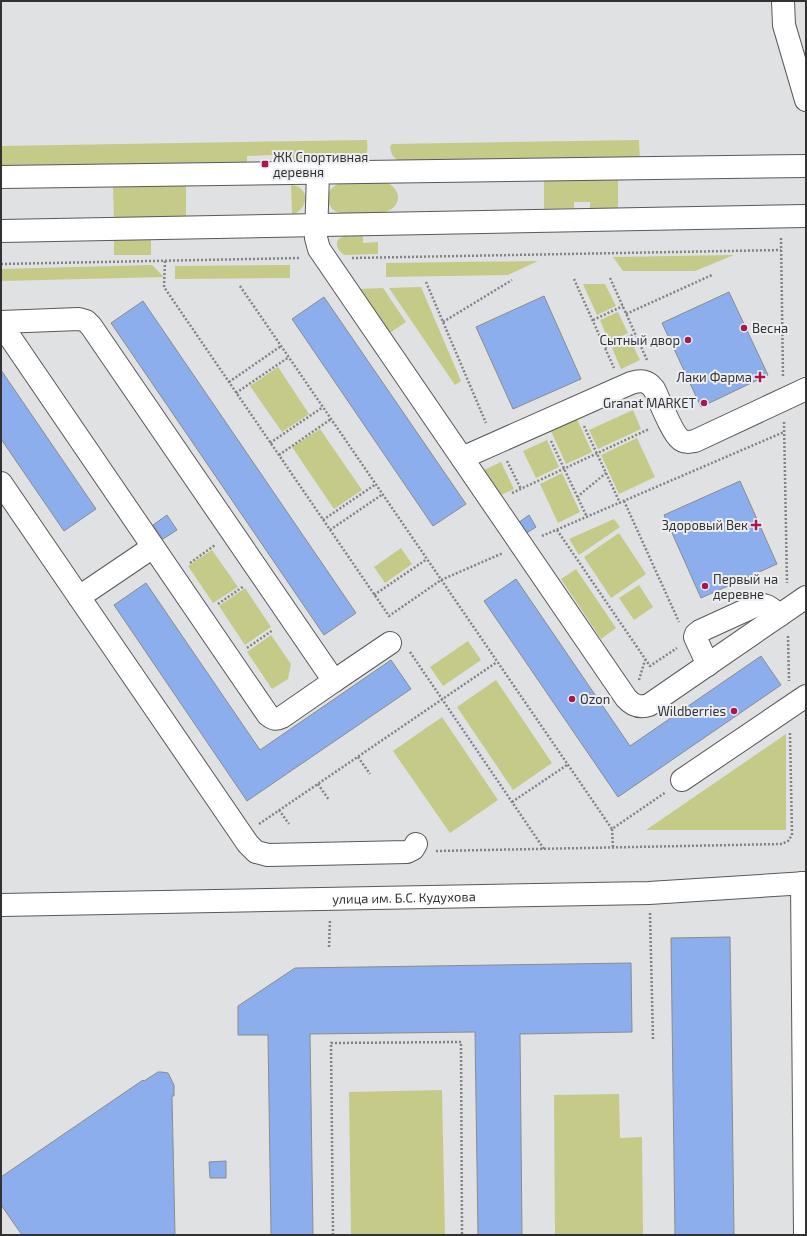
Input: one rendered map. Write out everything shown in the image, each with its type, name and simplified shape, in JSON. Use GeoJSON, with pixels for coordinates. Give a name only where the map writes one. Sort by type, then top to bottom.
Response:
{"type":"FeatureCollection","features":[{"type":"Feature","properties":{"kind":"street"},"geometry":{"type":"LineString","coordinates":[[783,1],[784,24],[806,100]]}},
{"type":"Feature","properties":{"kind":"street"},"geometry":{"type":"LineString","coordinates":[[1,177],[806,166]]}},
{"type":"Feature","properties":{"kind":"street"},"geometry":{"type":"LineString","coordinates":[[318,173],[316,225],[317,244],[325,258],[626,698],[632,704],[640,707],[649,705],[806,597]]}},
{"type":"Feature","properties":{"kind":"street"},"geometry":{"type":"LineString","coordinates":[[1,231],[806,216]]}},
{"type":"Feature","properties":{"kind":"street"},"geometry":{"type":"LineString","coordinates":[[1,323],[79,319],[86,321],[91,326],[334,681]]}},
{"type":"Feature","properties":{"kind":"street"},"geometry":{"type":"LineString","coordinates":[[1,323],[268,715],[272,718],[278,719],[282,717],[334,681],[399,646]]}},
{"type":"Feature","properties":{"kind":"street"},"geometry":{"type":"LineString","coordinates":[[462,458],[640,380],[649,383],[654,388],[675,433],[680,440],[688,442],[695,441],[806,388]]}},
{"type":"Feature","properties":{"kind":"street"},"geometry":{"type":"LineString","coordinates":[[1,483],[242,836],[256,852],[268,855],[407,852],[413,849],[424,849]]}},
{"type":"Feature","properties":{"kind":"street"},"geometry":{"type":"LineString","coordinates":[[79,597],[153,547]]}},
{"type":"Feature","properties":{"kind":"street"},"geometry":{"type":"LineString","coordinates":[[708,664],[695,637],[692,638],[700,631],[757,605],[766,605],[784,613]]}},
{"type":"Feature","properties":{"kind":"street"},"geometry":{"type":"LineString","coordinates":[[682,780],[798,702]]}},
{"type":"Feature","properties":{"kind":"street"},"geometry":{"type":"LineString","coordinates":[[804,883],[805,1235]]}},
{"type":"Feature","properties":{"kind":"street","name":"улица им. Б.С. Кудухова"},"geometry":{"type":"LineString","coordinates":[[1,905],[649,893],[804,883]]}},
{"type":"Feature","properties":{"kind":"path"},"geometry":{"type":"LineString","coordinates":[[424,849],[437,851],[782,844],[788,841],[792,835],[798,702],[784,613],[784,399],[781,234]]}},
{"type":"Feature","properties":{"kind":"path"},"geometry":{"type":"LineString","coordinates":[[1,264],[781,250]]}},
{"type":"Feature","properties":{"kind":"path"},"geometry":{"type":"LineString","coordinates":[[165,261],[164,287],[389,616],[389,622]]}},
{"type":"Feature","properties":{"kind":"path"},"geometry":{"type":"LineString","coordinates":[[626,314],[712,275]]}},
{"type":"Feature","properties":{"kind":"path"},"geometry":{"type":"LineString","coordinates":[[610,278],[647,360]]}},
{"type":"Feature","properties":{"kind":"path"},"geometry":{"type":"LineString","coordinates":[[574,279],[617,374]]}},
{"type":"Feature","properties":{"kind":"path"},"geometry":{"type":"LineString","coordinates":[[443,322],[512,280]]}},
{"type":"Feature","properties":{"kind":"path"},"geometry":{"type":"LineString","coordinates":[[426,282],[487,424]]}},
{"type":"Feature","properties":{"kind":"path"},"geometry":{"type":"LineString","coordinates":[[240,286],[612,829],[613,847]]}},
{"type":"Feature","properties":{"kind":"path"},"geometry":{"type":"LineString","coordinates":[[592,320],[623,306]]}},
{"type":"Feature","properties":{"kind":"path"},"geometry":{"type":"LineString","coordinates":[[605,347],[635,334]]}},
{"type":"Feature","properties":{"kind":"path"},"geometry":{"type":"LineString","coordinates":[[228,382],[281,346]]}},
{"type":"Feature","properties":{"kind":"path"},"geometry":{"type":"LineString","coordinates":[[236,393],[289,358]]}},
{"type":"Feature","properties":{"kind":"path"},"geometry":{"type":"LineString","coordinates":[[270,443],[323,407]]}},
{"type":"Feature","properties":{"kind":"path"},"geometry":{"type":"LineString","coordinates":[[576,407],[620,503]]}},
{"type":"Feature","properties":{"kind":"path"},"geometry":{"type":"LineString","coordinates":[[279,455],[331,419]]}},
{"type":"Feature","properties":{"kind":"path"},"geometry":{"type":"LineString","coordinates":[[492,502],[668,420]]}},
{"type":"Feature","properties":{"kind":"path"},"geometry":{"type":"LineString","coordinates":[[543,422],[587,517]]}},
{"type":"Feature","properties":{"kind":"path"},"geometry":{"type":"LineString","coordinates":[[389,616],[441,580],[784,432]]}},
{"type":"Feature","properties":{"kind":"path"},"geometry":{"type":"LineString","coordinates":[[498,442],[520,489]]}},
{"type":"Feature","properties":{"kind":"path"},"geometry":{"type":"LineString","coordinates":[[577,497],[606,473]]}},
{"type":"Feature","properties":{"kind":"path"},"geometry":{"type":"LineString","coordinates":[[323,520],[376,484]]}},
{"type":"Feature","properties":{"kind":"path"},"geometry":{"type":"LineString","coordinates":[[330,530],[382,494]]}},
{"type":"Feature","properties":{"kind":"path"},"geometry":{"type":"LineString","coordinates":[[557,530],[650,666],[692,638],[624,501]]}},
{"type":"Feature","properties":{"kind":"path"},"geometry":{"type":"LineString","coordinates":[[172,575],[233,533]]}},
{"type":"Feature","properties":{"kind":"path"},"geometry":{"type":"LineString","coordinates":[[374,595],[427,559]]}},
{"type":"Feature","properties":{"kind":"path"},"geometry":{"type":"LineString","coordinates":[[200,616],[261,574]]}},
{"type":"Feature","properties":{"kind":"path"},"geometry":{"type":"LineString","coordinates":[[230,659],[291,618]]}},
{"type":"Feature","properties":{"kind":"path"},"geometry":{"type":"LineString","coordinates":[[399,646],[442,699],[544,849]]}},
{"type":"Feature","properties":{"kind":"path"},"geometry":{"type":"LineString","coordinates":[[242,836],[497,662]]}},
{"type":"Feature","properties":{"kind":"path"},"geometry":{"type":"LineString","coordinates":[[358,756],[370,774]]}},
{"type":"Feature","properties":{"kind":"path"},"geometry":{"type":"LineString","coordinates":[[512,802],[568,764]]}},
{"type":"Feature","properties":{"kind":"path"},"geometry":{"type":"LineString","coordinates":[[612,829],[682,780]]}},
{"type":"Feature","properties":{"kind":"path"},"geometry":{"type":"LineString","coordinates":[[318,784],[329,800]]}},
{"type":"Feature","properties":{"kind":"path"},"geometry":{"type":"LineString","coordinates":[[279,810],[289,824]]}},
{"type":"Feature","properties":{"kind":"path"},"geometry":{"type":"LineString","coordinates":[[649,893],[653,1040]]}},
{"type":"Feature","properties":{"kind":"path"},"geometry":{"type":"LineString","coordinates":[[329,947],[330,899]]}},
{"type":"Feature","properties":{"kind":"path"},"geometry":{"type":"LineString","coordinates":[[333,1235],[331,1043],[461,1042],[462,1235]]}},
{"type":"Feature","properties":{"kind":"green space"},"geometry":{"type":"Polygon","coordinates":[[[367,140],[365,157],[356,162],[274,165],[273,155],[247,156],[247,164],[1,169],[1,146],[367,140]]]}},
{"type":"Feature","properties":{"kind":"green space"},"geometry":{"type":"Polygon","coordinates":[[[639,140],[640,162],[399,162],[392,155],[390,147],[392,144],[639,140]]]}},
{"type":"Feature","properties":{"kind":"green space"},"geometry":{"type":"Polygon","coordinates":[[[618,179],[618,208],[590,208],[590,202],[574,202],[574,208],[544,209],[544,180],[618,179]]]}},
{"type":"Feature","properties":{"kind":"green space"},"geometry":{"type":"Polygon","coordinates":[[[384,182],[394,188],[398,197],[395,206],[385,212],[345,214],[337,212],[328,202],[328,197],[331,190],[340,183],[384,182]]]}},
{"type":"Feature","properties":{"kind":"green space"},"geometry":{"type":"Polygon","coordinates":[[[186,185],[186,218],[114,219],[113,187],[186,185]]]}},
{"type":"Feature","properties":{"kind":"green space"},"geometry":{"type":"Polygon","coordinates":[[[291,185],[302,190],[305,194],[302,208],[292,215],[291,185]]]}},
{"type":"Feature","properties":{"kind":"green space"},"geometry":{"type":"Polygon","coordinates":[[[350,235],[363,235],[363,243],[378,242],[378,254],[345,255],[338,249],[337,243],[342,237],[350,235]]]}},
{"type":"Feature","properties":{"kind":"green space"},"geometry":{"type":"Polygon","coordinates":[[[151,238],[151,255],[114,255],[114,239],[151,238]]]}},
{"type":"Feature","properties":{"kind":"green space"},"geometry":{"type":"Polygon","coordinates":[[[734,255],[695,271],[623,271],[613,257],[734,255]]]}},
{"type":"Feature","properties":{"kind":"green space"},"geometry":{"type":"Polygon","coordinates":[[[538,261],[508,275],[386,277],[386,263],[538,261]]]}},
{"type":"Feature","properties":{"kind":"green space"},"geometry":{"type":"Polygon","coordinates":[[[152,265],[164,277],[1,281],[1,269],[152,265]]]}},
{"type":"Feature","properties":{"kind":"green space"},"geometry":{"type":"Polygon","coordinates":[[[290,265],[290,278],[175,279],[175,266],[290,265]]]}},
{"type":"Feature","properties":{"kind":"green space"},"geometry":{"type":"Polygon","coordinates":[[[583,284],[605,284],[616,306],[597,315],[583,284]]]}},
{"type":"Feature","properties":{"kind":"green space"},"geometry":{"type":"Polygon","coordinates":[[[421,287],[461,381],[455,385],[389,288],[421,287]]]}},
{"type":"Feature","properties":{"kind":"green space"},"geometry":{"type":"Polygon","coordinates":[[[383,288],[406,322],[388,334],[358,289],[383,288]]]}},
{"type":"Feature","properties":{"kind":"green space"},"geometry":{"type":"Polygon","coordinates":[[[618,312],[628,333],[609,342],[600,320],[618,312]]]}},
{"type":"Feature","properties":{"kind":"green space"},"geometry":{"type":"Polygon","coordinates":[[[630,339],[640,360],[621,369],[612,348],[630,339]]]}},
{"type":"Feature","properties":{"kind":"green space"},"geometry":{"type":"Polygon","coordinates":[[[278,367],[309,414],[282,432],[250,386],[278,367]]]}},
{"type":"Feature","properties":{"kind":"green space"},"geometry":{"type":"Polygon","coordinates":[[[633,410],[641,429],[598,449],[589,430],[633,410]]]}},
{"type":"Feature","properties":{"kind":"green space"},"geometry":{"type":"Polygon","coordinates":[[[575,415],[592,452],[566,464],[549,427],[575,415]]]}},
{"type":"Feature","properties":{"kind":"green space"},"geometry":{"type":"Polygon","coordinates":[[[320,429],[362,490],[334,509],[292,447],[320,429]]]}},
{"type":"Feature","properties":{"kind":"green space"},"geometry":{"type":"Polygon","coordinates":[[[637,438],[655,477],[619,494],[601,455],[637,438]]]}},
{"type":"Feature","properties":{"kind":"green space"},"geometry":{"type":"Polygon","coordinates":[[[547,440],[559,467],[536,478],[523,451],[547,440]]]}},
{"type":"Feature","properties":{"kind":"green space"},"geometry":{"type":"Polygon","coordinates":[[[501,462],[514,489],[501,495],[484,470],[501,462]]]}},
{"type":"Feature","properties":{"kind":"green space"},"geometry":{"type":"Polygon","coordinates":[[[562,473],[580,512],[558,523],[540,484],[562,473]]]}},
{"type":"Feature","properties":{"kind":"green space"},"geometry":{"type":"Polygon","coordinates":[[[614,519],[620,527],[579,555],[569,539],[614,519]]]}},
{"type":"Feature","properties":{"kind":"green space"},"geometry":{"type":"Polygon","coordinates":[[[619,533],[646,574],[611,598],[584,557],[619,533]]]}},
{"type":"Feature","properties":{"kind":"green space"},"geometry":{"type":"Polygon","coordinates":[[[401,548],[412,564],[385,583],[374,567],[401,548]]]}},
{"type":"Feature","properties":{"kind":"green space"},"geometry":{"type":"Polygon","coordinates":[[[212,550],[238,587],[213,603],[188,566],[212,550]]]}},
{"type":"Feature","properties":{"kind":"green space"},"geometry":{"type":"Polygon","coordinates":[[[576,569],[616,628],[601,639],[561,579],[576,569]]]}},
{"type":"Feature","properties":{"kind":"green space"},"geometry":{"type":"Polygon","coordinates":[[[639,585],[653,607],[634,620],[619,598],[639,585]]]}},
{"type":"Feature","properties":{"kind":"green space"},"geometry":{"type":"Polygon","coordinates":[[[245,588],[271,627],[245,645],[219,606],[245,588]]]}},
{"type":"Feature","properties":{"kind":"green space"},"geometry":{"type":"Polygon","coordinates":[[[271,635],[291,664],[288,679],[272,689],[247,652],[271,635]]]}},
{"type":"Feature","properties":{"kind":"green space"},"geometry":{"type":"Polygon","coordinates":[[[468,641],[481,660],[443,686],[430,667],[468,641]]]}},
{"type":"Feature","properties":{"kind":"green space"},"geometry":{"type":"Polygon","coordinates":[[[496,680],[552,763],[513,790],[457,707],[496,680]]]}},
{"type":"Feature","properties":{"kind":"green space"},"geometry":{"type":"Polygon","coordinates":[[[442,717],[498,800],[450,833],[393,751],[442,717]]]}},
{"type":"Feature","properties":{"kind":"green space"},"geometry":{"type":"Polygon","coordinates":[[[786,734],[786,830],[646,830],[786,734]]]}},
{"type":"Feature","properties":{"kind":"green space"},"geometry":{"type":"Polygon","coordinates":[[[442,1090],[445,1235],[351,1235],[349,1092],[442,1090]]]}},
{"type":"Feature","properties":{"kind":"green space"},"geometry":{"type":"Polygon","coordinates":[[[619,1094],[620,1138],[642,1137],[643,1235],[555,1235],[554,1095],[619,1094]]]}},
{"type":"Feature","properties":{"kind":"building"},"geometry":{"type":"Polygon","coordinates":[[[729,292],[768,375],[701,407],[662,323],[729,292]]]}},
{"type":"Feature","properties":{"kind":"building"},"geometry":{"type":"Polygon","coordinates":[[[544,296],[581,379],[513,409],[476,327],[544,296]]]}},
{"type":"Feature","properties":{"kind":"building"},"geometry":{"type":"Polygon","coordinates":[[[324,297],[466,504],[433,526],[292,319],[324,297]]]}},
{"type":"Feature","properties":{"kind":"building"},"geometry":{"type":"Polygon","coordinates":[[[143,301],[356,613],[324,635],[111,323],[143,301]]]}},
{"type":"Feature","properties":{"kind":"building"},"geometry":{"type":"Polygon","coordinates":[[[1,370],[96,509],[64,531],[1,439],[1,370]]]}},
{"type":"Feature","properties":{"kind":"building"},"geometry":{"type":"Polygon","coordinates":[[[740,481],[777,564],[701,598],[664,515],[740,481]]]}},
{"type":"Feature","properties":{"kind":"building"},"geometry":{"type":"Polygon","coordinates":[[[167,515],[177,530],[163,539],[153,525],[167,515]]]}},
{"type":"Feature","properties":{"kind":"building"},"geometry":{"type":"Polygon","coordinates":[[[529,515],[536,527],[525,534],[518,523],[529,515]]]}},
{"type":"Feature","properties":{"kind":"building"},"geometry":{"type":"Polygon","coordinates":[[[516,579],[630,746],[761,656],[781,685],[618,797],[484,601],[516,579]]]}},
{"type":"Feature","properties":{"kind":"building"},"geometry":{"type":"Polygon","coordinates":[[[146,583],[260,750],[391,660],[411,689],[247,801],[114,605],[146,583]]]}},
{"type":"Feature","properties":{"kind":"building"},"geometry":{"type":"Polygon","coordinates":[[[730,937],[734,1235],[675,1235],[671,938],[730,937]]]}},
{"type":"Feature","properties":{"kind":"building"},"geometry":{"type":"Polygon","coordinates":[[[631,963],[632,1032],[520,1034],[522,1235],[478,1235],[475,1032],[310,1034],[313,1235],[271,1235],[268,1035],[238,1035],[238,1006],[295,968],[631,963]]]}},
{"type":"Feature","properties":{"kind":"building"},"geometry":{"type":"Polygon","coordinates":[[[158,1072],[168,1073],[174,1085],[174,1096],[172,1096],[175,1235],[22,1235],[1,1205],[1,1177],[143,1080],[144,1081],[158,1072]]]}},
{"type":"Feature","properties":{"kind":"building"},"geometry":{"type":"Polygon","coordinates":[[[226,1161],[226,1178],[210,1178],[209,1162],[226,1161]]]}},
{"type":"Feature","properties":{"kind":"place","name":"ЖК Спортивная деревня"},"geometry":{"type":"Point","coordinates":[265,164]}},
{"type":"Feature","properties":{"kind":"place","name":"Весна"},"geometry":{"type":"Point","coordinates":[744,328]}},
{"type":"Feature","properties":{"kind":"place","name":"Сытный двор"},"geometry":{"type":"Point","coordinates":[688,340]}},
{"type":"Feature","properties":{"kind":"place","name":"Лаки Фарма"},"geometry":{"type":"Point","coordinates":[760,377]}},
{"type":"Feature","properties":{"kind":"place","name":"Granat MARKET"},"geometry":{"type":"Point","coordinates":[704,403]}},
{"type":"Feature","properties":{"kind":"place","name":"Здоровый Век"},"geometry":{"type":"Point","coordinates":[756,525]}},
{"type":"Feature","properties":{"kind":"place","name":"Первый на деревне"},"geometry":{"type":"Point","coordinates":[705,586]}},
{"type":"Feature","properties":{"kind":"place","name":"Ozon"},"geometry":{"type":"Point","coordinates":[572,699]}},
{"type":"Feature","properties":{"kind":"place","name":"Wildberries"},"geometry":{"type":"Point","coordinates":[734,711]}}]}
